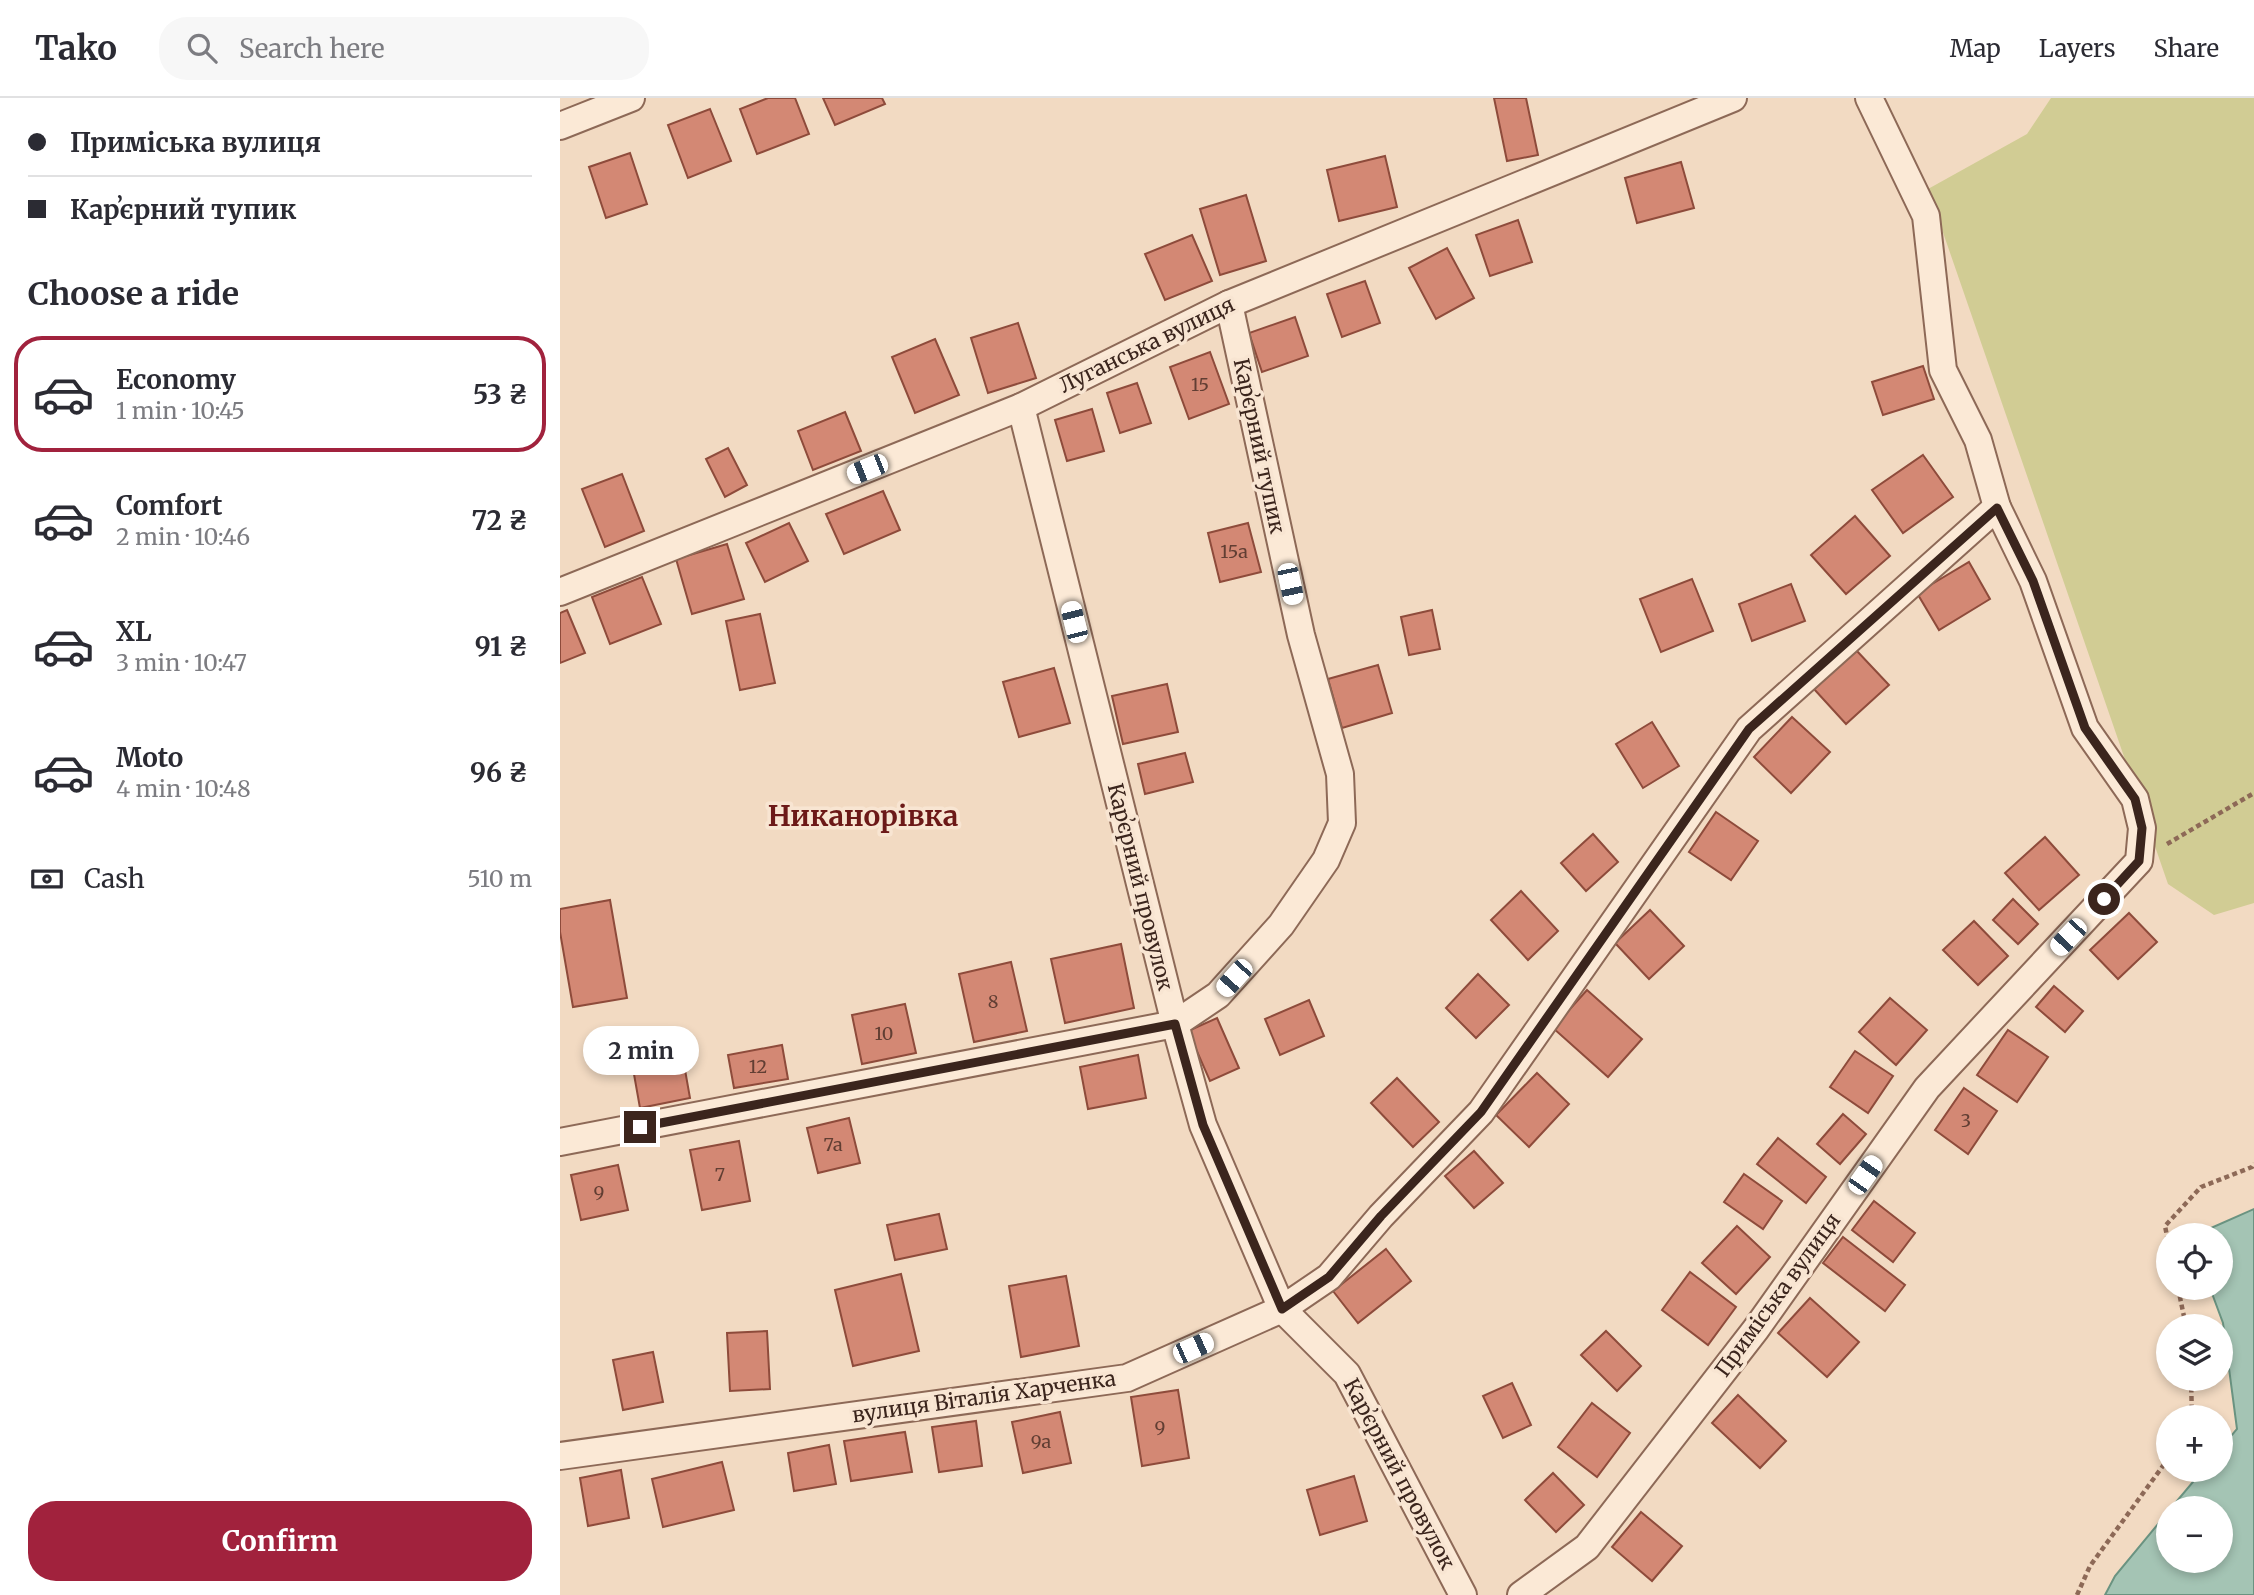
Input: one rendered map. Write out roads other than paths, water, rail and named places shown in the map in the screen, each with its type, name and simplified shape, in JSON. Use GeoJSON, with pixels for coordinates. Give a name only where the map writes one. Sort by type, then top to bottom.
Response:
{"type":"FeatureCollection","features":[{"type":"Feature","properties":{"kind":"street"},"geometry":{"type":"LineString","coordinates":[[560,126],[631,98]]}},
{"type":"Feature","properties":{"kind":"street","name":"Луганська вулиця"},"geometry":{"type":"LineString","coordinates":[[560,592],[1021,407],[1229,304],[1733,98]]}},
{"type":"Feature","properties":{"kind":"street"},"geometry":{"type":"LineString","coordinates":[[1869,98],[1926,216],[1942,370],[1978,440],[1997,508]]}},
{"type":"Feature","properties":{"kind":"street","name":"Карʼєрний тупик"},"geometry":{"type":"LineString","coordinates":[[560,1142],[1175,1024],[1218,995],[1281,925],[1326,860],[1342,823],[1340,774],[1301,635],[1229,304]]}},
{"type":"Feature","properties":{"kind":"street","name":"Карʼєрний провулок"},"geometry":{"type":"LineString","coordinates":[[1021,407],[1175,1024],[1203,1125],[1282,1309],[1347,1374],[1463,1595]]}},
{"type":"Feature","properties":{"kind":"street","name":"Приміська вулиця"},"geometry":{"type":"LineString","coordinates":[[1521,1595],[1587,1547],[1756,1329],[1927,1088],[2139,861],[2142,828],[2135,799],[2085,728],[2033,581],[1997,508]]}},
{"type":"Feature","properties":{"kind":"street","name":"вулиця Віталія Харченка"},"geometry":{"type":"LineString","coordinates":[[560,1456],[1127,1378],[1282,1309],[1329,1277],[1381,1216],[1481,1112],[1749,729],[1997,508]]}},
{"type":"Feature","properties":{"kind":"district","name":"Никанорівка"},"geometry":{"type":"Point","coordinates":[863,816]}}]}
